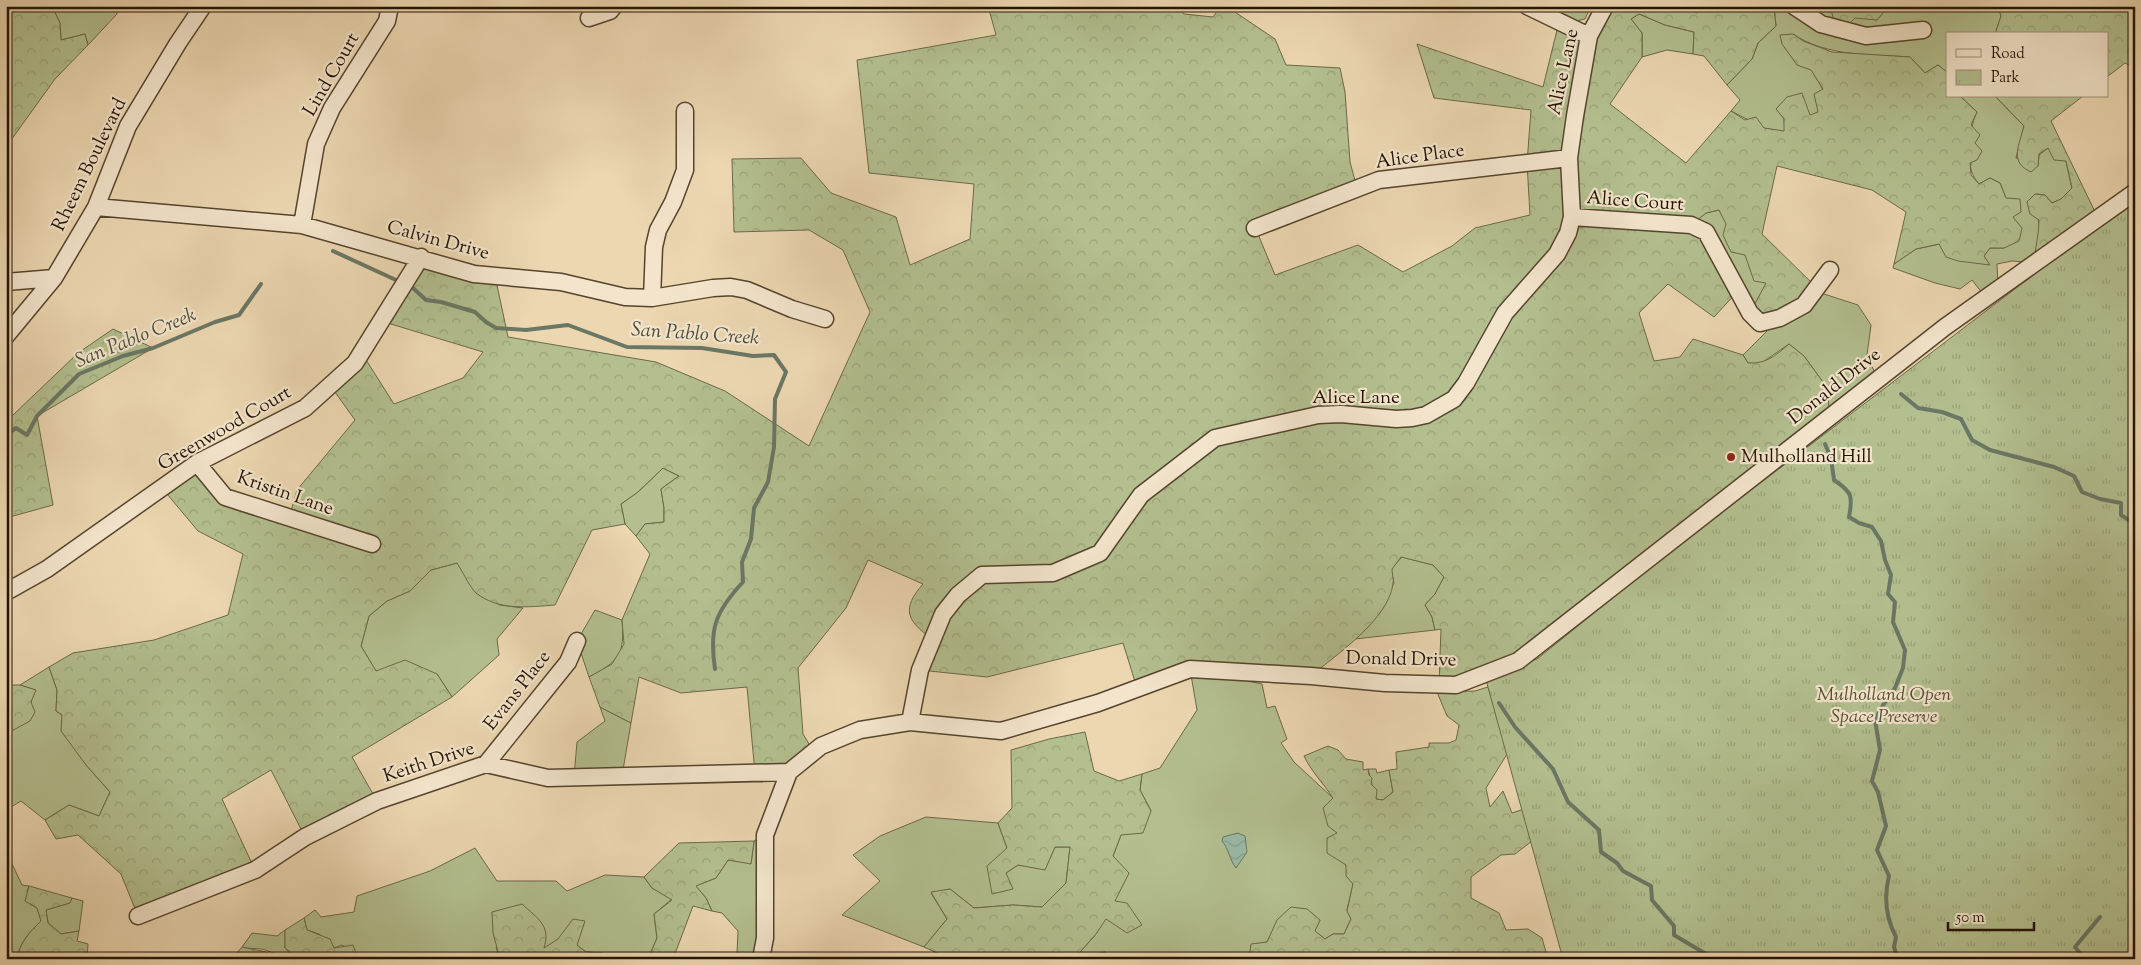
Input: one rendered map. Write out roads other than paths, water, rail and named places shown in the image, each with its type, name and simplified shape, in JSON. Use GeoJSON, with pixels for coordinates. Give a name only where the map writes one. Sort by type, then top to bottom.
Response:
{"type":"FeatureCollection","features":[{"type":"Feature","properties":{"kind":"street","name":"Rheem Boulevard"},"geometry":{"type":"LineString","coordinates":[[6,336],[54,278],[96,207],[128,126],[178,43],[203,6]]}},
{"type":"Feature","properties":{"kind":"street","name":"Lind Court"},"geometry":{"type":"LineString","coordinates":[[302,225],[316,144],[332,108],[387,21],[390,6]]}},
{"type":"Feature","properties":{"kind":"street"},"geometry":{"type":"LineString","coordinates":[[589,18],[610,11],[614,6]]}},
{"type":"Feature","properties":{"kind":"street"},"geometry":{"type":"LineString","coordinates":[[1527,6],[1589,36]]}},
{"type":"Feature","properties":{"kind":"street","name":"Alice Lane"},"geometry":{"type":"LineString","coordinates":[[910,722],[920,670],[943,614],[958,595],[982,575],[1053,573],[1100,553],[1142,495],[1215,438],[1318,415],[1342,414],[1396,419],[1426,415],[1454,399],[1466,383],[1504,313],[1557,254],[1568,233],[1572,218],[1568,158],[1589,36],[1605,6]]}},
{"type":"Feature","properties":{"kind":"street"},"geometry":{"type":"LineString","coordinates":[[1794,6],[1821,24],[1866,36],[1923,30]]}},
{"type":"Feature","properties":{"kind":"street"},"geometry":{"type":"LineString","coordinates":[[652,298],[654,247],[658,230],[674,202],[685,170],[685,111]]}},
{"type":"Feature","properties":{"kind":"street","name":"Alice Place"},"geometry":{"type":"LineString","coordinates":[[1254,228],[1379,180],[1568,158]]}},
{"type":"Feature","properties":{"kind":"street","name":"Donald Drive"},"geometry":{"type":"LineString","coordinates":[[789,772],[821,746],[860,730],[910,722],[1001,731],[1098,703],[1190,669],[1311,676],[1385,683],[1456,685],[1518,661],[1945,327],[2135,192]]}},
{"type":"Feature","properties":{"kind":"street","name":"Calvin Drive"},"geometry":{"type":"LineString","coordinates":[[96,207],[302,225],[421,257],[474,274],[561,282],[625,297],[652,298],[731,287],[747,290],[792,309],[825,319]]}},
{"type":"Feature","properties":{"kind":"street","name":"Alice Court"},"geometry":{"type":"LineString","coordinates":[[1572,218],[1690,225],[1706,232],[1750,313],[1760,323],[1780,318],[1804,305],[1830,270]]}},
{"type":"Feature","properties":{"kind":"street","name":"Greenwood Court"},"geometry":{"type":"LineString","coordinates":[[6,592],[46,569],[197,463],[305,408],[355,363],[421,257]]}},
{"type":"Feature","properties":{"kind":"street"},"geometry":{"type":"LineString","coordinates":[[6,282],[54,278]]}},
{"type":"Feature","properties":{"kind":"street","name":"Kristin Lane"},"geometry":{"type":"LineString","coordinates":[[197,463],[225,497],[372,544]]}},
{"type":"Feature","properties":{"kind":"street","name":"Evans Place"},"geometry":{"type":"LineString","coordinates":[[486,764],[568,662],[577,641]]}},
{"type":"Feature","properties":{"kind":"street","name":"Keith Drive"},"geometry":{"type":"LineString","coordinates":[[138,916],[255,870],[305,836],[377,801],[486,764],[548,778],[789,772]]}},
{"type":"Feature","properties":{"kind":"street"},"geometry":{"type":"LineString","coordinates":[[761,959],[765,938],[765,835],[789,772]]}},
{"type":"Feature","properties":{"kind":"street"},"geometry":{"type":"LineString","coordinates":[[765,938],[772,959]]}},
{"type":"Feature","properties":{"kind":"water"},"geometry":{"type":"Polygon","coordinates":[[[1238,833],[1245,836],[1247,852],[1236,868],[1222,841],[1223,837],[1238,833]]]}},
{"type":"Feature","properties":{"kind":"waterway","name":"San Pablo Creek"},"geometry":{"type":"LineString","coordinates":[[333,251],[396,280]]}},
{"type":"Feature","properties":{"kind":"waterway","name":"San Pablo Creek"},"geometry":{"type":"LineString","coordinates":[[6,435],[16,428],[27,435],[37,416],[79,374],[123,356],[153,348],[215,322],[239,315],[261,284]]}},
{"type":"Feature","properties":{"kind":"waterway","name":"San Pablo Creek"},"geometry":{"type":"LineString","coordinates":[[413,288],[426,300],[441,302],[475,312],[496,328],[526,330],[568,325],[627,347],[702,348],[753,356],[774,355],[786,372],[775,399],[774,447],[768,482],[754,508],[751,539],[742,562],[743,582],[726,603],[716,622],[713,643],[715,669]]}},
{"type":"Feature","properties":{"kind":"waterway"},"geometry":{"type":"LineString","coordinates":[[1901,394],[1918,408],[1942,412],[1961,419],[1972,440],[1990,450],[2054,467],[2074,476],[2082,492],[2100,499],[2121,503],[2121,515],[2135,524]]}},
{"type":"Feature","properties":{"kind":"waterway"},"geometry":{"type":"LineString","coordinates":[[1825,444],[1831,458],[1834,480],[1845,488],[1850,495],[1849,517],[1859,523],[1872,527],[1881,541],[1885,560],[1891,575],[1888,594],[1895,602],[1893,622],[1905,650],[1903,668],[1895,688],[1875,720],[1880,750],[1872,781],[1878,792],[1886,826],[1877,850],[1889,876],[1887,907],[1896,937],[1894,947],[1898,959]]}},
{"type":"Feature","properties":{"kind":"waterway"},"geometry":{"type":"LineString","coordinates":[[1499,703],[1515,727],[1553,769],[1568,802],[1599,830],[1601,852],[1617,863],[1623,871],[1651,886],[1652,900],[1674,926],[1674,935],[1706,954],[1707,959]]}},
{"type":"Feature","properties":{"kind":"waterway"},"geometry":{"type":"LineString","coordinates":[[2085,959],[2075,947],[2100,917]]}},
{"type":"Feature","properties":{"kind":"place","name":"Mulholland Hill"},"geometry":{"type":"Point","coordinates":[1731,457]}},
{"type":"Feature","properties":{"kind":"park label","name":"Mulholland Open Space Preserve"},"geometry":{"type":"Point","coordinates":[1884,706]}}]}
